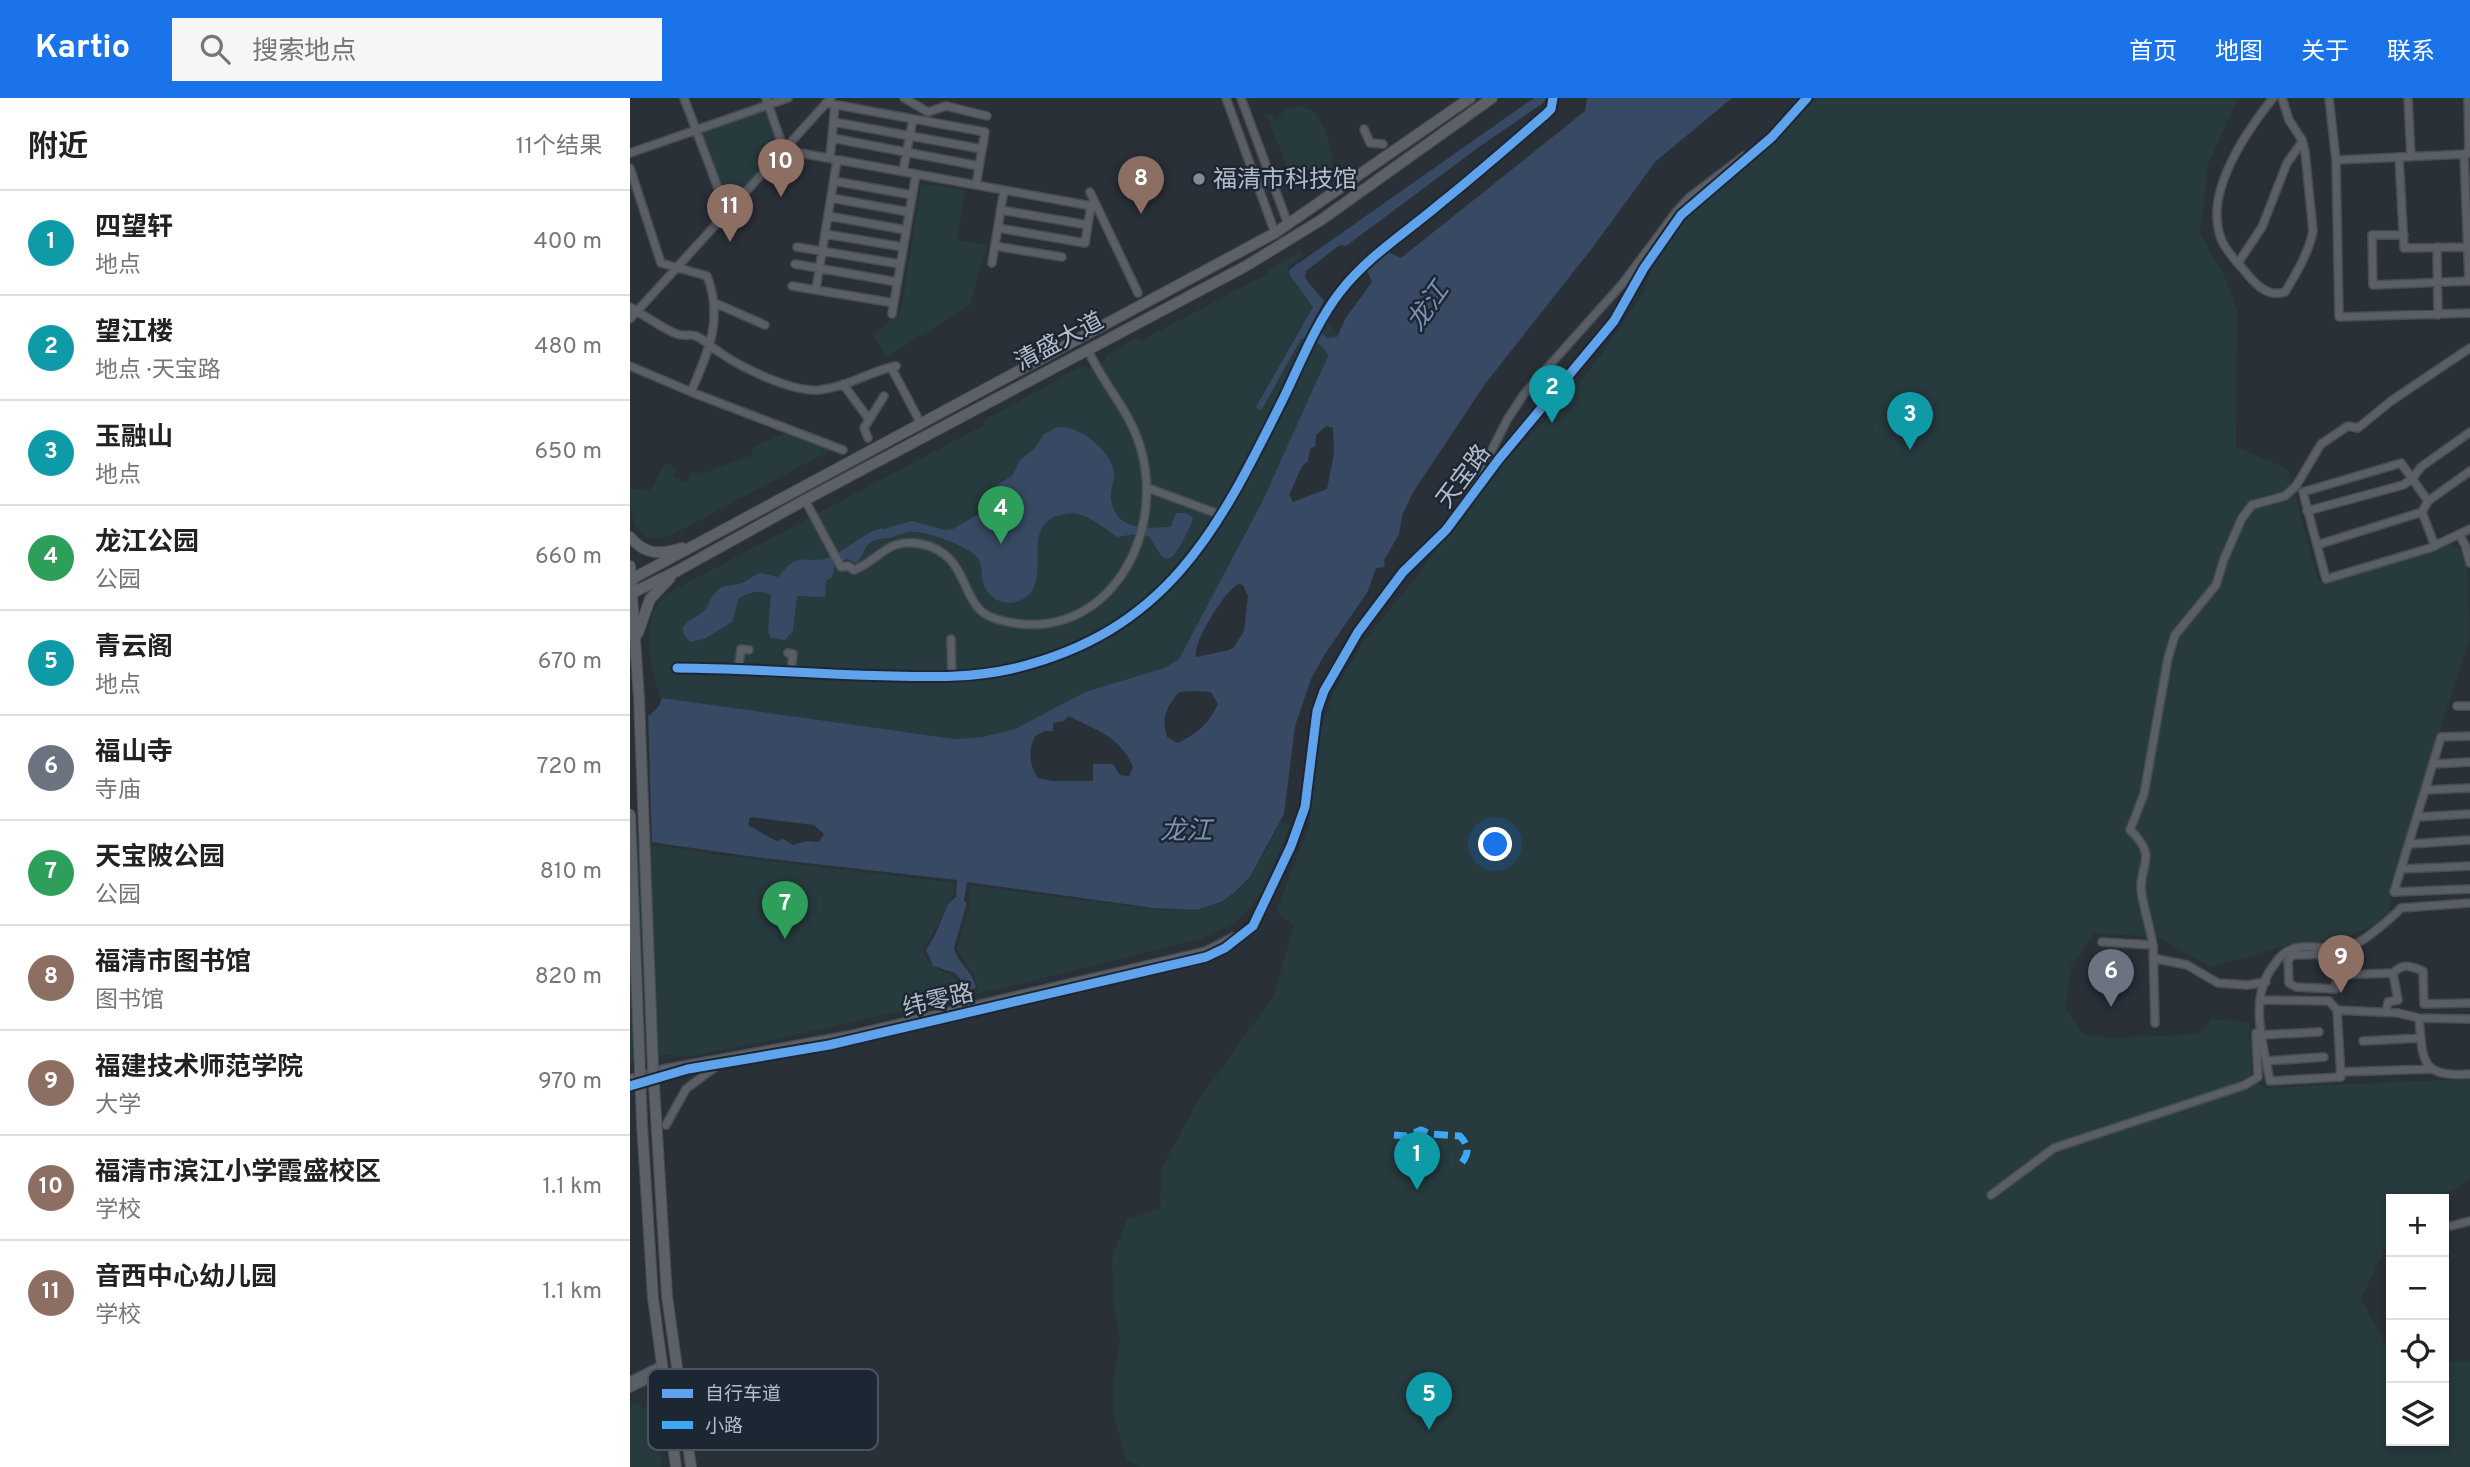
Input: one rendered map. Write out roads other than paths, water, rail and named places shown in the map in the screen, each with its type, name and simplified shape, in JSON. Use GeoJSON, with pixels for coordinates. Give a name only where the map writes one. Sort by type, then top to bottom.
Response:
{"type":"FeatureCollection","features":[{"type":"Feature","properties":{"kind":"main road","name":"清盛大道"},"geometry":{"type":"LineString","coordinates":[[631,580],[1275,233],[1469,98]]}},
{"type":"Feature","properties":{"kind":"main road","name":"清盛大道"},"geometry":{"type":"LineString","coordinates":[[631,593],[677,571],[805,500],[1246,266],[1321,220],[1492,98]]}},
{"type":"Feature","properties":{"kind":"main road"},"geometry":{"type":"LineString","coordinates":[[630,537],[639,547],[656,554],[678,550],[708,538]]}},
{"type":"Feature","properties":{"kind":"main road"},"geometry":{"type":"LineString","coordinates":[[630,566],[639,698],[653,1068],[667,1296],[677,1369]]}},
{"type":"Feature","properties":{"kind":"main road"},"geometry":{"type":"LineString","coordinates":[[636,651],[643,613],[650,599],[677,571]]}},
{"type":"Feature","properties":{"kind":"main road"},"geometry":{"type":"LineString","coordinates":[[630,814],[642,1124],[653,1298],[663,1368]]}},
{"type":"Feature","properties":{"kind":"street"},"geometry":{"type":"LineString","coordinates":[[684,98],[727,212]]}},
{"type":"Feature","properties":{"kind":"street"},"geometry":{"type":"LineString","coordinates":[[630,153],[696,131],[767,102],[788,98]]}},
{"type":"Feature","properties":{"kind":"street"},"geometry":{"type":"LineString","coordinates":[[904,98],[928,112],[946,106],[987,116]]}},
{"type":"Feature","properties":{"kind":"street"},"geometry":{"type":"LineString","coordinates":[[1226,98],[1275,233]]}},
{"type":"Feature","properties":{"kind":"street"},"geometry":{"type":"LineString","coordinates":[[1241,98],[1288,224]]}},
{"type":"Feature","properties":{"kind":"street"},"geometry":{"type":"LineString","coordinates":[[677,668],[791,673],[921,672],[952,676],[988,674],[1035,663],[1065,652],[1118,625],[1165,589],[1192,559],[1240,484],[1311,341],[1335,300],[1366,263],[1440,205],[1546,114],[1551,109],[1553,98]]}},
{"type":"Feature","properties":{"kind":"street","name":"天宝路"},"geometry":{"type":"LineString","coordinates":[[1246,930],[1289,843],[1301,806],[1312,710],[1355,629],[1401,570],[1444,527],[1467,498],[1507,419],[1524,394],[1623,283],[1676,212],[1690,197],[1770,134],[1801,98]]}},
{"type":"Feature","properties":{"kind":"street","name":"天宝路"},"geometry":{"type":"LineString","coordinates":[[1246,930],[1260,911],[1297,831],[1305,807],[1317,711],[1324,691],[1359,632],[1403,572],[1446,530],[1499,459],[1614,321],[1644,268],[1681,215],[1764,145],[1807,98]]}},
{"type":"Feature","properties":{"kind":"street"},"geometry":{"type":"LineString","coordinates":[[2273,98],[2238,148],[2222,182],[2218,213],[2221,238],[2227,251],[2259,286],[2270,294],[2285,292],[2311,243],[2313,231],[2302,142],[2289,120],[2283,98]]}},
{"type":"Feature","properties":{"kind":"street"},"geometry":{"type":"LineString","coordinates":[[2329,98],[2336,160],[2339,317],[2470,313]]}},
{"type":"Feature","properties":{"kind":"street"},"geometry":{"type":"LineString","coordinates":[[2408,98],[2411,157]]}},
{"type":"Feature","properties":{"kind":"street"},"geometry":{"type":"LineString","coordinates":[[2404,235],[2372,235],[2373,285],[2469,281],[2468,98]]}},
{"type":"Feature","properties":{"kind":"street"},"geometry":{"type":"LineString","coordinates":[[767,102],[784,150]]}},
{"type":"Feature","properties":{"kind":"street"},"geometry":{"type":"LineString","coordinates":[[630,319],[633,309],[676,268],[831,102]]}},
{"type":"Feature","properties":{"kind":"street"},"geometry":{"type":"LineString","coordinates":[[831,102],[985,132],[976,185]]}},
{"type":"Feature","properties":{"kind":"street"},"geometry":{"type":"LineString","coordinates":[[816,289],[834,181],[834,122],[831,102]]}},
{"type":"Feature","properties":{"kind":"street"},"geometry":{"type":"LineString","coordinates":[[903,172],[913,119]]}},
{"type":"Feature","properties":{"kind":"street"},"geometry":{"type":"LineString","coordinates":[[834,122],[982,149]]}},
{"type":"Feature","properties":{"kind":"street"},"geometry":{"type":"LineString","coordinates":[[1364,129],[1370,143],[1382,145]]}},
{"type":"Feature","properties":{"kind":"street"},"geometry":{"type":"LineString","coordinates":[[832,138],[979,166]]}},
{"type":"Feature","properties":{"kind":"street"},"geometry":{"type":"LineString","coordinates":[[2238,263],[2262,227],[2287,163],[2302,142]]}},
{"type":"Feature","properties":{"kind":"street"},"geometry":{"type":"LineString","coordinates":[[784,150],[1094,206]]}},
{"type":"Feature","properties":{"kind":"street"},"geometry":{"type":"LineString","coordinates":[[2336,160],[2467,154]]}},
{"type":"Feature","properties":{"kind":"street"},"geometry":{"type":"LineString","coordinates":[[2399,158],[2404,247],[2468,247]]}},
{"type":"Feature","properties":{"kind":"street"},"geometry":{"type":"LineString","coordinates":[[630,168],[661,263],[706,276],[715,303],[708,353],[691,392]]}},
{"type":"Feature","properties":{"kind":"street"},"geometry":{"type":"LineString","coordinates":[[892,314],[916,174]]}},
{"type":"Feature","properties":{"kind":"street"},"geometry":{"type":"LineString","coordinates":[[834,181],[912,195]]}},
{"type":"Feature","properties":{"kind":"street"},"geometry":{"type":"LineString","coordinates":[[992,263],[1004,190]]}},
{"type":"Feature","properties":{"kind":"street"},"geometry":{"type":"LineString","coordinates":[[1090,192],[1094,206],[1138,293]]}},
{"type":"Feature","properties":{"kind":"street"},"geometry":{"type":"LineString","coordinates":[[831,198],[909,212]]}},
{"type":"Feature","properties":{"kind":"street"},"geometry":{"type":"LineString","coordinates":[[998,228],[1085,243],[1094,206]]}},
{"type":"Feature","properties":{"kind":"street"},"geometry":{"type":"LineString","coordinates":[[1001,210],[1088,225]]}},
{"type":"Feature","properties":{"kind":"street"},"geometry":{"type":"LineString","coordinates":[[828,216],[906,229]]}},
{"type":"Feature","properties":{"kind":"street"},"geometry":{"type":"LineString","coordinates":[[825,234],[903,247]]}},
{"type":"Feature","properties":{"kind":"street"},"geometry":{"type":"LineString","coordinates":[[995,246],[1062,257]]}},
{"type":"Feature","properties":{"kind":"street"},"geometry":{"type":"LineString","coordinates":[[797,247],[900,264]]}},
{"type":"Feature","properties":{"kind":"street"},"geometry":{"type":"LineString","coordinates":[[2437,247],[2438,315]]}},
{"type":"Feature","properties":{"kind":"street"},"geometry":{"type":"LineString","coordinates":[[795,264],[897,282]]}},
{"type":"Feature","properties":{"kind":"street"},"geometry":{"type":"LineString","coordinates":[[792,286],[894,303]]}},
{"type":"Feature","properties":{"kind":"street"},"geometry":{"type":"LineString","coordinates":[[715,303],[765,325]]}},
{"type":"Feature","properties":{"kind":"street"},"geometry":{"type":"LineString","coordinates":[[633,309],[679,336],[693,334],[770,379],[817,390],[870,376],[878,370],[894,366],[920,422]]}},
{"type":"Feature","properties":{"kind":"street"},"geometry":{"type":"LineString","coordinates":[[2155,1023],[2153,945],[2141,894],[2146,857],[2144,844],[2130,831],[2144,794],[2168,659],[2175,635],[2217,585],[2224,559],[2242,518],[2252,505],[2285,495],[2296,486],[2321,444],[2348,426],[2358,428],[2391,401],[2470,348]]}},
{"type":"Feature","properties":{"kind":"street"},"geometry":{"type":"LineString","coordinates":[[805,500],[841,566],[854,570],[893,546],[923,544],[951,560],[960,571],[971,599],[988,616],[1010,622],[1035,624],[1069,618],[1102,597],[1128,566],[1146,518],[1147,488],[1134,429],[1088,350]]}},
{"type":"Feature","properties":{"kind":"street"},"geometry":{"type":"LineString","coordinates":[[630,366],[843,450]]}},
{"type":"Feature","properties":{"kind":"street"},"geometry":{"type":"LineString","coordinates":[[843,384],[868,418]]}},
{"type":"Feature","properties":{"kind":"street"},"geometry":{"type":"LineString","coordinates":[[867,438],[864,428],[868,418],[884,396]]}},
{"type":"Feature","properties":{"kind":"street"},"geometry":{"type":"LineString","coordinates":[[2307,511],[2403,485],[2413,480],[2421,467],[2470,432]]}},
{"type":"Feature","properties":{"kind":"street"},"geometry":{"type":"LineString","coordinates":[[2428,501],[2401,463],[2303,492],[2326,579],[2435,545],[2470,529]]}},
{"type":"Feature","properties":{"kind":"street"},"geometry":{"type":"LineString","coordinates":[[2317,545],[2422,512],[2428,501],[2470,471]]}},
{"type":"Feature","properties":{"kind":"street"},"geometry":{"type":"LineString","coordinates":[[1147,488],[1221,515]]}},
{"type":"Feature","properties":{"kind":"street"},"geometry":{"type":"LineString","coordinates":[[2422,512],[2435,545]]}},
{"type":"Feature","properties":{"kind":"street"},"geometry":{"type":"LineString","coordinates":[[2459,534],[2468,544],[2470,562]]}},
{"type":"Feature","properties":{"kind":"street"},"geometry":{"type":"LineString","coordinates":[[951,639],[952,676]]}},
{"type":"Feature","properties":{"kind":"street"},"geometry":{"type":"LineString","coordinates":[[738,670],[741,649],[749,650]]}},
{"type":"Feature","properties":{"kind":"street"},"geometry":{"type":"LineString","coordinates":[[788,653],[793,654],[791,673]]}},
{"type":"Feature","properties":{"kind":"street"},"geometry":{"type":"LineString","coordinates":[[2457,706],[2470,706]]}},
{"type":"Feature","properties":{"kind":"street"},"geometry":{"type":"LineString","coordinates":[[2470,736],[2441,737],[2395,892],[2470,889]]}},
{"type":"Feature","properties":{"kind":"street"},"geometry":{"type":"LineString","coordinates":[[2432,764],[2470,762]]}},
{"type":"Feature","properties":{"kind":"street"},"geometry":{"type":"LineString","coordinates":[[2425,790],[2470,788]]}},
{"type":"Feature","properties":{"kind":"street"},"geometry":{"type":"LineString","coordinates":[[2417,817],[2470,814]]}},
{"type":"Feature","properties":{"kind":"street"},"geometry":{"type":"LineString","coordinates":[[2409,844],[2470,840]]}},
{"type":"Feature","properties":{"kind":"street"},"geometry":{"type":"LineString","coordinates":[[2401,869],[2470,866]]}},
{"type":"Feature","properties":{"kind":"street"},"geometry":{"type":"LineString","coordinates":[[1991,1195],[2053,1148],[2245,1085],[2258,1077],[2255,1019],[2270,970],[2282,955],[2295,948],[2351,947],[2388,923],[2401,908],[2470,903]]}},
{"type":"Feature","properties":{"kind":"street","name":"纬零路"},"geometry":{"type":"LineString","coordinates":[[630,1086],[688,1069],[829,1045],[1206,957],[1225,948],[1246,930]]}},
{"type":"Feature","properties":{"kind":"street","name":"纬零路"},"geometry":{"type":"LineString","coordinates":[[630,1079],[663,1069],[849,1035],[1206,951],[1246,930]]}},
{"type":"Feature","properties":{"kind":"street"},"geometry":{"type":"LineString","coordinates":[[2102,942],[2153,945]]}},
{"type":"Feature","properties":{"kind":"street"},"geometry":{"type":"LineString","coordinates":[[2332,954],[2337,975],[2335,989],[2296,987],[2289,983],[2288,961],[2292,955],[2332,954]]}},
{"type":"Feature","properties":{"kind":"street"},"geometry":{"type":"LineString","coordinates":[[2153,958],[2188,965],[2218,983],[2247,985],[2266,982]]}},
{"type":"Feature","properties":{"kind":"street"},"geometry":{"type":"LineString","coordinates":[[2337,975],[2393,973],[2399,967],[2407,965],[2423,971],[2424,1004],[2470,1003]]}},
{"type":"Feature","properties":{"kind":"street"},"geometry":{"type":"LineString","coordinates":[[2386,1012],[2388,1002],[2398,1000],[2393,973]]}},
{"type":"Feature","properties":{"kind":"street"},"geometry":{"type":"LineString","coordinates":[[2261,996],[2329,1001],[2337,1010],[2341,1077],[2270,1080],[2261,1035],[2261,996]]}},
{"type":"Feature","properties":{"kind":"street"},"geometry":{"type":"LineString","coordinates":[[2337,1010],[2386,1012],[2419,1018],[2470,1019]]}},
{"type":"Feature","properties":{"kind":"street"},"geometry":{"type":"LineString","coordinates":[[2419,1018],[2423,1058],[2431,1069]]}},
{"type":"Feature","properties":{"kind":"street"},"geometry":{"type":"LineString","coordinates":[[2261,1035],[2319,1032]]}},
{"type":"Feature","properties":{"kind":"street"},"geometry":{"type":"LineString","coordinates":[[2363,1041],[2421,1038]]}},
{"type":"Feature","properties":{"kind":"street"},"geometry":{"type":"LineString","coordinates":[[2266,1061],[2324,1057]]}},
{"type":"Feature","properties":{"kind":"street"},"geometry":{"type":"LineString","coordinates":[[666,1125],[686,1089],[717,1066]]}},
{"type":"Feature","properties":{"kind":"street"},"geometry":{"type":"LineString","coordinates":[[2340,1072],[2431,1069],[2455,1075],[2470,1074]]}},
{"type":"Feature","properties":{"kind":"street"},"geometry":{"type":"LineString","coordinates":[[2451,1226],[2470,1221]]}},
{"type":"Feature","properties":{"kind":"street"},"geometry":{"type":"LineString","coordinates":[[630,1381],[648,1374]]}},
{"type":"Feature","properties":{"kind":"street"},"geometry":{"type":"LineString","coordinates":[[630,1388],[648,1377]]}},
{"type":"Feature","properties":{"kind":"water","name":"龙江"},"geometry":{"type":"Polygon","coordinates":[[[1534,98],[1547,98],[1346,246],[1340,245],[1306,271],[1305,278],[1324,301],[1310,327],[1329,338],[1337,337],[1345,319],[1372,282],[1367,270],[1386,251],[1401,258],[1585,111],[1587,98],[1732,98],[1655,162],[1593,247],[1485,384],[1412,494],[1402,516],[1399,534],[1384,560],[1385,567],[1376,568],[1368,591],[1311,679],[1295,726],[1284,814],[1250,877],[1221,902],[1197,910],[1153,908],[967,882],[964,901],[967,903],[954,948],[974,981],[976,988],[969,990],[955,973],[933,966],[926,950],[948,904],[956,897],[957,880],[762,858],[630,839],[630,716],[650,715],[659,706],[662,698],[955,739],[982,737],[1015,729],[1085,692],[1164,668],[1179,659],[1262,502],[1328,356],[1318,343],[1301,339],[1261,411],[1256,407],[1313,307],[1289,274],[1289,270],[1534,98]],[[1326,426],[1316,435],[1315,446],[1310,449],[1308,461],[1302,466],[1289,495],[1293,502],[1327,489],[1334,453],[1333,428],[1326,426]],[[1238,584],[1204,630],[1196,657],[1229,650],[1244,631],[1248,596],[1243,585],[1238,584]],[[1179,692],[1165,718],[1167,737],[1178,743],[1201,728],[1218,704],[1211,692],[1179,692]],[[1068,716],[1064,721],[1053,723],[1053,731],[1045,731],[1035,736],[1031,747],[1031,763],[1038,778],[1052,781],[1093,781],[1093,764],[1113,764],[1120,775],[1129,776],[1133,767],[1128,757],[1122,748],[1106,735],[1068,716]],[[750,817],[748,825],[776,841],[783,839],[793,845],[807,841],[819,842],[824,834],[814,825],[750,817]]]}},
{"type":"Feature","properties":{"kind":"water"},"geometry":{"type":"Polygon","coordinates":[[[1058,427],[1067,427],[1084,434],[1106,455],[1114,471],[1111,495],[1113,508],[1124,521],[1139,527],[1157,528],[1171,526],[1176,513],[1186,513],[1193,518],[1173,556],[1162,557],[1149,536],[1135,534],[1118,537],[1086,517],[1073,513],[1060,515],[1047,521],[1041,531],[1036,582],[1031,592],[1021,600],[1009,603],[993,597],[985,588],[980,563],[971,552],[933,535],[907,532],[871,542],[856,563],[847,559],[835,564],[832,577],[826,581],[825,597],[797,596],[793,631],[785,640],[771,638],[768,632],[771,595],[758,592],[739,598],[732,622],[704,639],[691,642],[685,636],[683,631],[686,624],[704,611],[714,594],[722,587],[744,582],[760,573],[778,577],[794,561],[827,558],[881,528],[912,521],[945,530],[953,529],[999,502],[997,485],[1013,475],[1020,460],[1034,449],[1044,434],[1058,427]]]}},
{"type":"Feature","properties":{"kind":"place","name":"福清市科技馆"},"geometry":{"type":"Point","coordinates":[1199,179]}},
{"type":"Feature","properties":{"kind":"place","name":"福清市滨江小学霞盛校区"},"geometry":{"type":"Point","coordinates":[781,197]}},
{"type":"Feature","properties":{"kind":"place","name":"福清市图书馆"},"geometry":{"type":"Point","coordinates":[1141,214]}},
{"type":"Feature","properties":{"kind":"place","name":"音西中心幼儿园"},"geometry":{"type":"Point","coordinates":[730,242]}},
{"type":"Feature","properties":{"kind":"place","name":"望江楼"},"geometry":{"type":"Point","coordinates":[1552,423]}},
{"type":"Feature","properties":{"kind":"place","name":"玉融山"},"geometry":{"type":"Point","coordinates":[1910,450]}},
{"type":"Feature","properties":{"kind":"place","name":"龙江公园"},"geometry":{"type":"Point","coordinates":[1001,544]}},
{"type":"Feature","properties":{"kind":"place","name":"天宝陂公园"},"geometry":{"type":"Point","coordinates":[785,939]}},
{"type":"Feature","properties":{"kind":"place","name":"福建技术师范学院"},"geometry":{"type":"Point","coordinates":[2341,993]}},
{"type":"Feature","properties":{"kind":"place","name":"福山寺"},"geometry":{"type":"Point","coordinates":[2111,1007]}},
{"type":"Feature","properties":{"kind":"place","name":"四望轩"},"geometry":{"type":"Point","coordinates":[1417,1190]}},
{"type":"Feature","properties":{"kind":"place","name":"青云阁"},"geometry":{"type":"Point","coordinates":[1429,1430]}}]}
